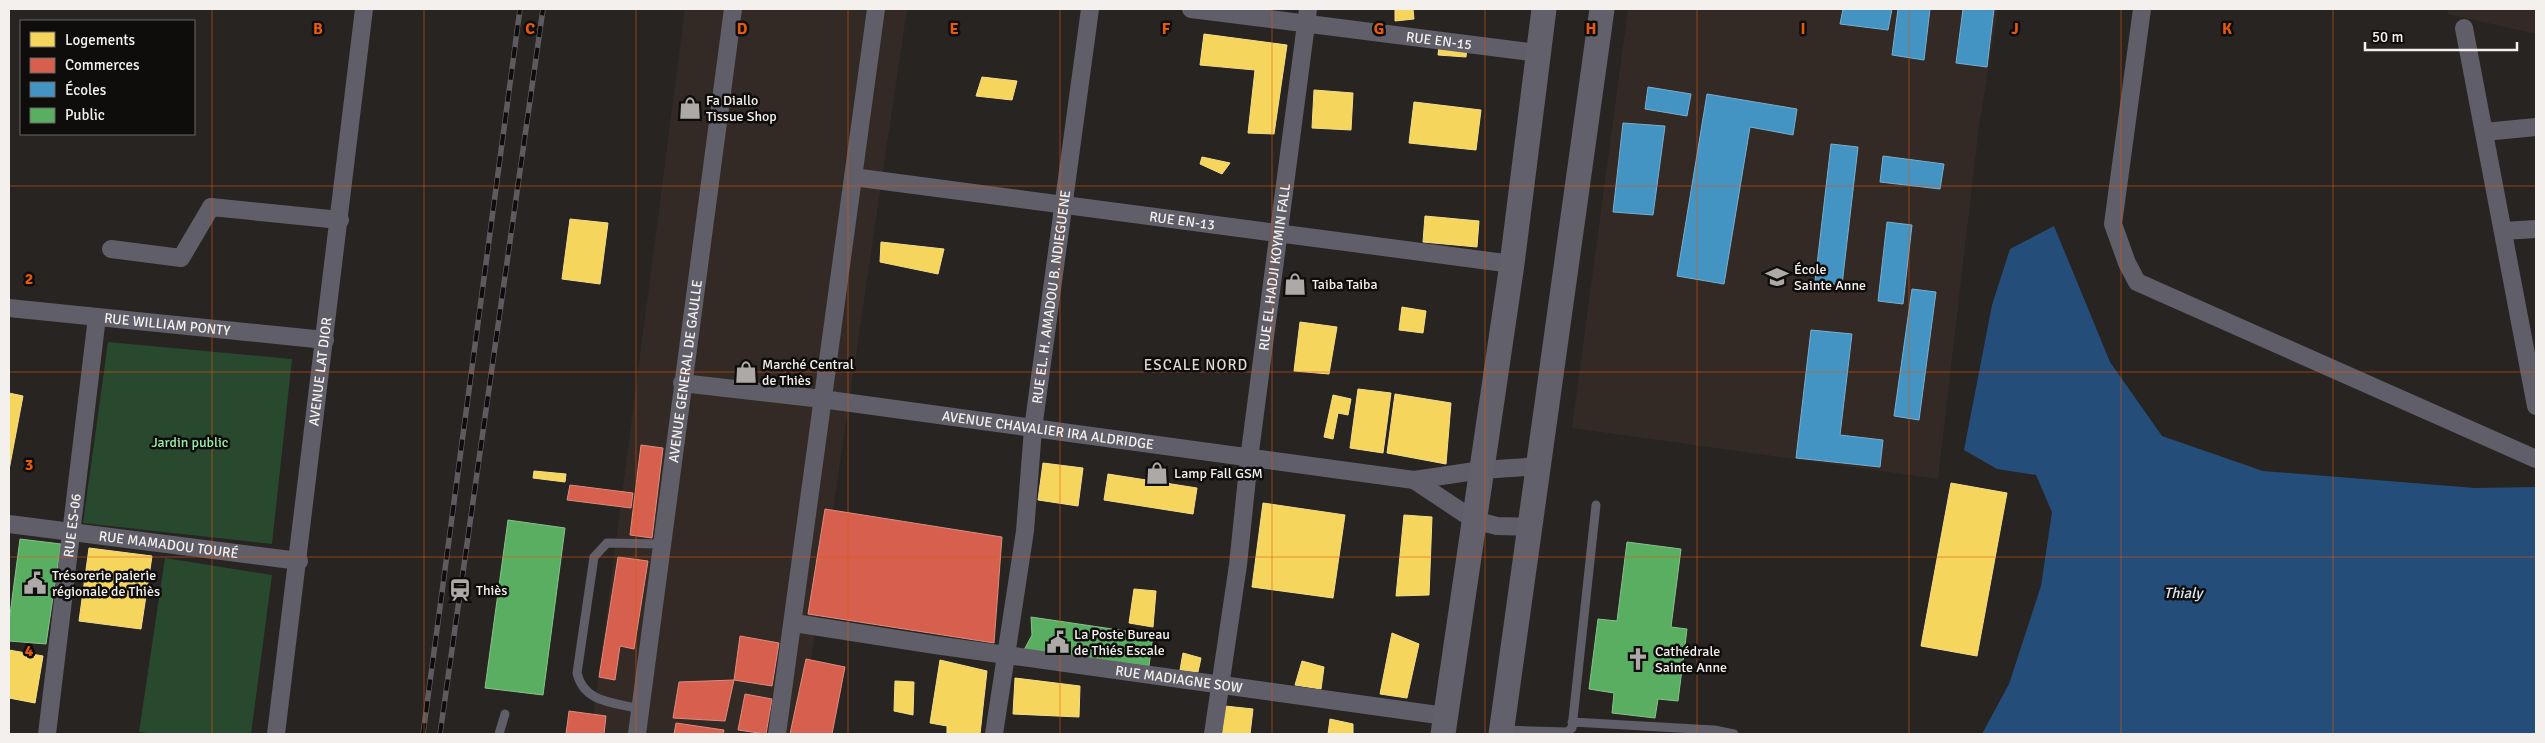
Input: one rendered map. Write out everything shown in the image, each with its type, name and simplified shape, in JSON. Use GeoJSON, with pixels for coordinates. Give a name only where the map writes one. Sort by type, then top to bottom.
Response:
{"type":"FeatureCollection","features":[{"type":"Feature","properties":{"kind":"main road"},"geometry":{"type":"LineString","coordinates":[[1444,725],[1512,264],[1544,9]]}},
{"type":"Feature","properties":{"kind":"main road"},"geometry":{"type":"LineString","coordinates":[[1502,732],[1602,9]]}},
{"type":"Feature","properties":{"kind":"street","name":"AVENUE LAT DIOR"},"geometry":{"type":"LineString","coordinates":[[276,734],[340,220],[364,9]]}},
{"type":"Feature","properties":{"kind":"street","name":"AVENUE GENERAL DE GAULLE"},"geometry":{"type":"LineString","coordinates":[[637,734],[733,9]]}},
{"type":"Feature","properties":{"kind":"street"},"geometry":{"type":"LineString","coordinates":[[778,734],[876,9]]}},
{"type":"Feature","properties":{"kind":"street","name":"RUE EL. H. AMADOU B. NDIEGUENE"},"geometry":{"type":"LineString","coordinates":[[994,734],[1025,531],[1033,429],[1090,9]]}},
{"type":"Feature","properties":{"kind":"street","name":"RUE EN-15"},"geometry":{"type":"LineString","coordinates":[[1191,9],[1307,17],[1538,53]]}},
{"type":"Feature","properties":{"kind":"street"},"geometry":{"type":"LineString","coordinates":[[2142,9],[2114,224],[2127,263],[2138,282],[2536,459]]}},
{"type":"Feature","properties":{"kind":"street","name":"RUE EL HADJI KOYMIN FALL"},"geometry":{"type":"LineString","coordinates":[[1213,734],[1238,565],[1249,459],[1307,17]]}},
{"type":"Feature","properties":{"kind":"street"},"geometry":{"type":"LineString","coordinates":[[2464,28],[2503,231],[2531,353],[2536,406]]}},
{"type":"Feature","properties":{"kind":"street"},"geometry":{"type":"LineString","coordinates":[[2484,132],[2536,127]]}},
{"type":"Feature","properties":{"kind":"street","name":"RUE EN-13"},"geometry":{"type":"LineString","coordinates":[[853,177],[1512,264]]}},
{"type":"Feature","properties":{"kind":"street"},"geometry":{"type":"LineString","coordinates":[[111,249],[182,258],[211,207],[340,220]]}},
{"type":"Feature","properties":{"kind":"street"},"geometry":{"type":"LineString","coordinates":[[2503,231],[2536,229]]}},
{"type":"Feature","properties":{"kind":"street","name":"RUE WILLIAM PONTY"},"geometry":{"type":"LineString","coordinates":[[9,308],[325,340]]}},
{"type":"Feature","properties":{"kind":"street","name":"RUE ES-06"},"geometry":{"type":"LineString","coordinates":[[47,734],[97,317]]}},
{"type":"Feature","properties":{"kind":"street","name":"AVENUE CHAVALIER IRA ALDRIDGE"},"geometry":{"type":"LineString","coordinates":[[682,383],[822,399],[1249,459],[1414,480]]}},
{"type":"Feature","properties":{"kind":"street"},"geometry":{"type":"LineString","coordinates":[[1414,480],[1482,470],[1539,466]]}},
{"type":"Feature","properties":{"kind":"street"},"geometry":{"type":"LineString","coordinates":[[1414,480],[1474,520],[1497,526],[1531,527]]}},
{"type":"Feature","properties":{"kind":"street","name":"RUE MAMADOU TOURÉ"},"geometry":{"type":"LineString","coordinates":[[9,524],[298,561]]}},
{"type":"Feature","properties":{"kind":"street","name":"RUE MADIAGNE SOW"},"geometry":{"type":"LineString","coordinates":[[794,623],[1005,655],[1221,684],[1444,725]]}},
{"type":"Feature","properties":{"kind":"lane"},"geometry":{"type":"LineString","coordinates":[[1502,732],[1567,732],[1570,730],[1596,505]]}},
{"type":"Feature","properties":{"kind":"lane"},"geometry":{"type":"LineString","coordinates":[[640,709],[590,696],[580,686],[579,663],[594,557],[599,549],[607,543],[662,544]]}},
{"type":"Feature","properties":{"kind":"lane"},"geometry":{"type":"LineString","coordinates":[[499,734],[505,714]]}},
{"type":"Feature","properties":{"kind":"lane"},"geometry":{"type":"LineString","coordinates":[[1572,722],[1714,730],[1734,734]]}},
{"type":"Feature","properties":{"kind":"shaded area","name":"Marché Central de Thiès"},"geometry":{"type":"Polygon","coordinates":[[[685,9],[907,9],[800,734],[591,734],[685,9]]]}},
{"type":"Feature","properties":{"kind":"shaded area","name":"École Sainte Anne"},"geometry":{"type":"Polygon","coordinates":[[[1628,9],[1998,9],[1979,126],[1938,479],[1572,428],[1628,9]]]}},
{"type":"Feature","properties":{"kind":"shaded area"},"geometry":{"type":"Polygon","coordinates":[[[2448,9],[2536,9],[2536,34],[2448,14],[2448,9]]]}},
{"type":"Feature","properties":{"kind":"green space","name":"Jardin public"},"geometry":{"type":"Polygon","coordinates":[[[108,342],[292,359],[272,544],[83,523],[108,342]]]}},
{"type":"Feature","properties":{"kind":"green space"},"geometry":{"type":"Polygon","coordinates":[[[165,558],[272,575],[251,734],[155,734],[139,732],[165,558]]]}},
{"type":"Feature","properties":{"kind":"water","name":"Thialy"},"geometry":{"type":"Polygon","coordinates":[[[2054,226],[2110,362],[2162,436],[2263,471],[2475,488],[2536,487],[2536,734],[1982,734],[2009,684],[2041,586],[2052,512],[2036,475],[1997,469],[1964,450],[1992,305],[2010,249],[2054,226]]]}},
{"type":"Feature","properties":{"kind":"building: Logements"},"geometry":{"type":"Polygon","coordinates":[[[1395,9],[1413,9],[1414,19],[1395,21],[1395,9]]]}},
{"type":"Feature","properties":{"kind":"building: Logements"},"geometry":{"type":"Polygon","coordinates":[[[1204,34],[1287,45],[1274,134],[1248,133],[1255,70],[1200,65],[1204,34]]]}},
{"type":"Feature","properties":{"kind":"building: Logements"},"geometry":{"type":"Polygon","coordinates":[[[1439,46],[1467,48],[1466,57],[1438,55],[1439,46]]]}},
{"type":"Feature","properties":{"kind":"building: Logements"},"geometry":{"type":"Polygon","coordinates":[[[982,77],[1017,81],[1012,100],[976,96],[982,77]]]}},
{"type":"Feature","properties":{"kind":"building: Logements"},"geometry":{"type":"Polygon","coordinates":[[[1314,90],[1353,93],[1351,130],[1312,128],[1314,90]]]}},
{"type":"Feature","properties":{"kind":"building: Logements"},"geometry":{"type":"Polygon","coordinates":[[[1414,102],[1481,110],[1476,150],[1409,143],[1414,102]]]}},
{"type":"Feature","properties":{"kind":"building: Logements"},"geometry":{"type":"Polygon","coordinates":[[[1202,157],[1230,163],[1222,174],[1200,164],[1202,157]]]}},
{"type":"Feature","properties":{"kind":"building: Logements"},"geometry":{"type":"Polygon","coordinates":[[[1425,216],[1479,221],[1477,247],[1423,242],[1425,216]]]}},
{"type":"Feature","properties":{"kind":"building: Logements"},"geometry":{"type":"Polygon","coordinates":[[[570,219],[608,223],[600,284],[562,279],[570,219]]]}},
{"type":"Feature","properties":{"kind":"building: Logements"},"geometry":{"type":"Polygon","coordinates":[[[881,242],[944,249],[938,274],[880,262],[881,242]]]}},
{"type":"Feature","properties":{"kind":"building: Logements"},"geometry":{"type":"Polygon","coordinates":[[[1402,307],[1426,311],[1423,333],[1399,330],[1402,307]]]}},
{"type":"Feature","properties":{"kind":"building: Logements"},"geometry":{"type":"Polygon","coordinates":[[[1300,322],[1337,327],[1329,374],[1294,371],[1300,322]]]}},
{"type":"Feature","properties":{"kind":"building: Logements"},"geometry":{"type":"Polygon","coordinates":[[[1358,389],[1391,393],[1383,453],[1350,448],[1358,389]]]}},
{"type":"Feature","properties":{"kind":"building: Logements"},"geometry":{"type":"Polygon","coordinates":[[[9,393],[23,396],[9,470],[9,393]]]}},
{"type":"Feature","properties":{"kind":"building: Logements"},"geometry":{"type":"Polygon","coordinates":[[[1395,394],[1451,403],[1446,464],[1387,453],[1395,394]]]}},
{"type":"Feature","properties":{"kind":"building: Logements"},"geometry":{"type":"Polygon","coordinates":[[[1333,395],[1351,399],[1348,415],[1338,413],[1333,439],[1324,437],[1333,395]]]}},
{"type":"Feature","properties":{"kind":"building: Logements"},"geometry":{"type":"Polygon","coordinates":[[[1043,463],[1083,468],[1078,506],[1038,500],[1043,463]]]}},
{"type":"Feature","properties":{"kind":"building: Logements"},"geometry":{"type":"Polygon","coordinates":[[[534,471],[566,474],[565,482],[533,478],[534,471]]]}},
{"type":"Feature","properties":{"kind":"building: Logements"},"geometry":{"type":"Polygon","coordinates":[[[1108,474],[1197,488],[1193,514],[1104,500],[1108,474]]]}},
{"type":"Feature","properties":{"kind":"building: Logements"},"geometry":{"type":"Polygon","coordinates":[[[1951,483],[2007,493],[1977,656],[1921,646],[1951,483]]]}},
{"type":"Feature","properties":{"kind":"building: Logements"},"geometry":{"type":"Polygon","coordinates":[[[1263,503],[1345,515],[1333,598],[1252,587],[1263,503]]]}},
{"type":"Feature","properties":{"kind":"building: Logements"},"geometry":{"type":"Polygon","coordinates":[[[1404,515],[1432,517],[1429,595],[1396,596],[1404,515]]]}},
{"type":"Feature","properties":{"kind":"building: Logements"},"geometry":{"type":"Polygon","coordinates":[[[89,548],[152,556],[141,629],[79,621],[89,548]]]}},
{"type":"Feature","properties":{"kind":"building: Logements"},"geometry":{"type":"Polygon","coordinates":[[[1134,589],[1156,591],[1153,627],[1129,623],[1134,589]]]}},
{"type":"Feature","properties":{"kind":"building: Logements"},"geometry":{"type":"Polygon","coordinates":[[[1392,633],[1419,644],[1407,698],[1380,694],[1392,633]]]}},
{"type":"Feature","properties":{"kind":"building: Logements"},"geometry":{"type":"Polygon","coordinates":[[[9,650],[43,656],[35,703],[9,698],[9,650]]]}},
{"type":"Feature","properties":{"kind":"building: Logements"},"geometry":{"type":"Polygon","coordinates":[[[1183,653],[1201,658],[1198,672],[1180,670],[1183,653]]]}},
{"type":"Feature","properties":{"kind":"building: Logements"},"geometry":{"type":"Polygon","coordinates":[[[940,660],[987,671],[980,734],[947,734],[947,726],[930,723],[940,660]]]}},
{"type":"Feature","properties":{"kind":"building: Logements"},"geometry":{"type":"Polygon","coordinates":[[[1302,661],[1324,667],[1321,689],[1295,685],[1302,661]]]}},
{"type":"Feature","properties":{"kind":"building: Logements"},"geometry":{"type":"Polygon","coordinates":[[[1015,678],[1080,686],[1079,717],[1013,714],[1015,678]]]}},
{"type":"Feature","properties":{"kind":"building: Logements"},"geometry":{"type":"Polygon","coordinates":[[[895,681],[914,682],[913,715],[894,711],[895,681]]]}},
{"type":"Feature","properties":{"kind":"building: Logements"},"geometry":{"type":"Polygon","coordinates":[[[1225,706],[1253,709],[1250,734],[1222,734],[1225,706]]]}},
{"type":"Feature","properties":{"kind":"building: Logements"},"geometry":{"type":"Polygon","coordinates":[[[1330,719],[1353,724],[1353,734],[1328,734],[1330,719]]]}},
{"type":"Feature","properties":{"kind":"building: Commerces"},"geometry":{"type":"Polygon","coordinates":[[[641,445],[663,448],[652,538],[630,535],[641,445]]]}},
{"type":"Feature","properties":{"kind":"building: Commerces"},"geometry":{"type":"Polygon","coordinates":[[[570,485],[633,493],[631,508],[567,500],[570,485]]]}},
{"type":"Feature","properties":{"kind":"building: Commerces"},"geometry":{"type":"Polygon","coordinates":[[[825,509],[1002,537],[994,643],[808,614],[825,509]]]}},
{"type":"Feature","properties":{"kind":"building: Commerces"},"geometry":{"type":"Polygon","coordinates":[[[618,557],[648,561],[634,649],[620,646],[615,680],[599,677],[618,557]]]}},
{"type":"Feature","properties":{"kind":"building: Commerces"},"geometry":{"type":"Polygon","coordinates":[[[740,636],[779,643],[772,686],[734,680],[740,636]]]}},
{"type":"Feature","properties":{"kind":"building: Commerces"},"geometry":{"type":"Polygon","coordinates":[[[806,659],[845,667],[832,734],[790,734],[806,659]]]}},
{"type":"Feature","properties":{"kind":"building: Commerces"},"geometry":{"type":"Polygon","coordinates":[[[734,680],[725,721],[673,718],[679,682],[734,680]]]}},
{"type":"Feature","properties":{"kind":"building: Commerces"},"geometry":{"type":"Polygon","coordinates":[[[745,694],[772,699],[766,734],[738,730],[745,694]]]}},
{"type":"Feature","properties":{"kind":"building: Commerces"},"geometry":{"type":"Polygon","coordinates":[[[569,711],[606,716],[604,734],[566,734],[569,711]]]}},
{"type":"Feature","properties":{"kind":"building: Commerces"},"geometry":{"type":"Polygon","coordinates":[[[676,723],[724,730],[723,734],[674,734],[676,723]]]}},
{"type":"Feature","properties":{"kind":"building: Écoles"},"geometry":{"type":"Polygon","coordinates":[[[1843,9],[1892,9],[1888,30],[1840,24],[1843,9]]]}},
{"type":"Feature","properties":{"kind":"building: Écoles"},"geometry":{"type":"Polygon","coordinates":[[[1898,9],[1930,9],[1924,60],[1892,55],[1898,9]]]}},
{"type":"Feature","properties":{"kind":"building: Écoles"},"geometry":{"type":"Polygon","coordinates":[[[1963,9],[1994,9],[1987,67],[1956,63],[1963,9]]]}},
{"type":"Feature","properties":{"kind":"building: Écoles"},"geometry":{"type":"Polygon","coordinates":[[[1648,87],[1691,94],[1687,116],[1645,109],[1648,87]]]}},
{"type":"Feature","properties":{"kind":"building: Écoles"},"geometry":{"type":"Polygon","coordinates":[[[1707,94],[1797,109],[1793,135],[1750,127],[1724,284],[1677,276],[1707,94]]]}},
{"type":"Feature","properties":{"kind":"building: Écoles"},"geometry":{"type":"Polygon","coordinates":[[[1623,123],[1665,126],[1653,215],[1613,212],[1623,123]]]}},
{"type":"Feature","properties":{"kind":"building: Écoles"},"geometry":{"type":"Polygon","coordinates":[[[1831,144],[1858,147],[1842,285],[1815,282],[1831,144]]]}},
{"type":"Feature","properties":{"kind":"building: Écoles"},"geometry":{"type":"Polygon","coordinates":[[[1883,156],[1944,164],[1940,189],[1880,182],[1883,156]]]}},
{"type":"Feature","properties":{"kind":"building: Écoles"},"geometry":{"type":"Polygon","coordinates":[[[1887,222],[1912,225],[1903,304],[1878,301],[1887,222]]]}},
{"type":"Feature","properties":{"kind":"building: Écoles"},"geometry":{"type":"Polygon","coordinates":[[[1912,289],[1936,292],[1919,420],[1894,416],[1912,289]]]}},
{"type":"Feature","properties":{"kind":"building: Écoles"},"geometry":{"type":"Polygon","coordinates":[[[1811,330],[1852,334],[1840,435],[1883,440],[1880,467],[1796,458],[1811,330]]]}},
{"type":"Feature","properties":{"kind":"building: Public"},"geometry":{"type":"Polygon","coordinates":[[[508,520],[565,528],[543,695],[485,688],[508,520]]]}},
{"type":"Feature","properties":{"kind":"building: Public","name":"Trésorerie paierie régionale de Thiès"},"geometry":{"type":"Polygon","coordinates":[[[20,539],[61,544],[46,644],[9,641],[9,622],[20,539]]]}},
{"type":"Feature","properties":{"kind":"building: Public","name":"Cathédrale Sainte Anne"},"geometry":{"type":"Polygon","coordinates":[[[1627,542],[1681,549],[1671,627],[1687,629],[1678,701],[1658,699],[1655,718],[1612,713],[1614,693],[1589,689],[1598,619],[1617,621],[1627,542]]]}},
{"type":"Feature","properties":{"kind":"building: Public"},"geometry":{"type":"Polygon","coordinates":[[[1031,617],[1153,635],[1149,666],[1024,650],[1032,635],[1031,617]]]}},
{"type":"Feature","properties":{"kind":"railway"},"geometry":{"type":"LineString","coordinates":[[423,734],[520,9]]}},
{"type":"Feature","properties":{"kind":"railway"},"geometry":{"type":"LineString","coordinates":[[440,734],[543,9]]}},
{"type":"Feature","properties":{"kind":"place","name":"Fa Diallo Tissue Shop"},"geometry":{"type":"Point","coordinates":[690,108]}},
{"type":"Feature","properties":{"kind":"place","name":"École Sainte Anne"},"geometry":{"type":"Point","coordinates":[1777,277]}},
{"type":"Feature","properties":{"kind":"place","name":"Taiba Taiba"},"geometry":{"type":"Point","coordinates":[1295,284]}},
{"type":"Feature","properties":{"kind":"place","name":"Marché Central de Thiès"},"geometry":{"type":"Point","coordinates":[746,372]}},
{"type":"Feature","properties":{"kind":"place","name":"Lamp Fall GSM"},"geometry":{"type":"Point","coordinates":[1157,473]}},
{"type":"Feature","properties":{"kind":"place","name":"Trésorerie paierie régionale de Thiès"},"geometry":{"type":"Point","coordinates":[35,583]}},
{"type":"Feature","properties":{"kind":"place","name":"Thiès"},"geometry":{"type":"Point","coordinates":[460,590]}},
{"type":"Feature","properties":{"kind":"place","name":"La Poste Bureau de Thiés Escale"},"geometry":{"type":"Point","coordinates":[1058,642]}},
{"type":"Feature","properties":{"kind":"place","name":"Cathédrale Sainte Anne"},"geometry":{"type":"Point","coordinates":[1638,659]}},
{"type":"Feature","properties":{"kind":"district","name":"ESCALE NORD"},"geometry":{"type":"Point","coordinates":[1196,365]}}]}
